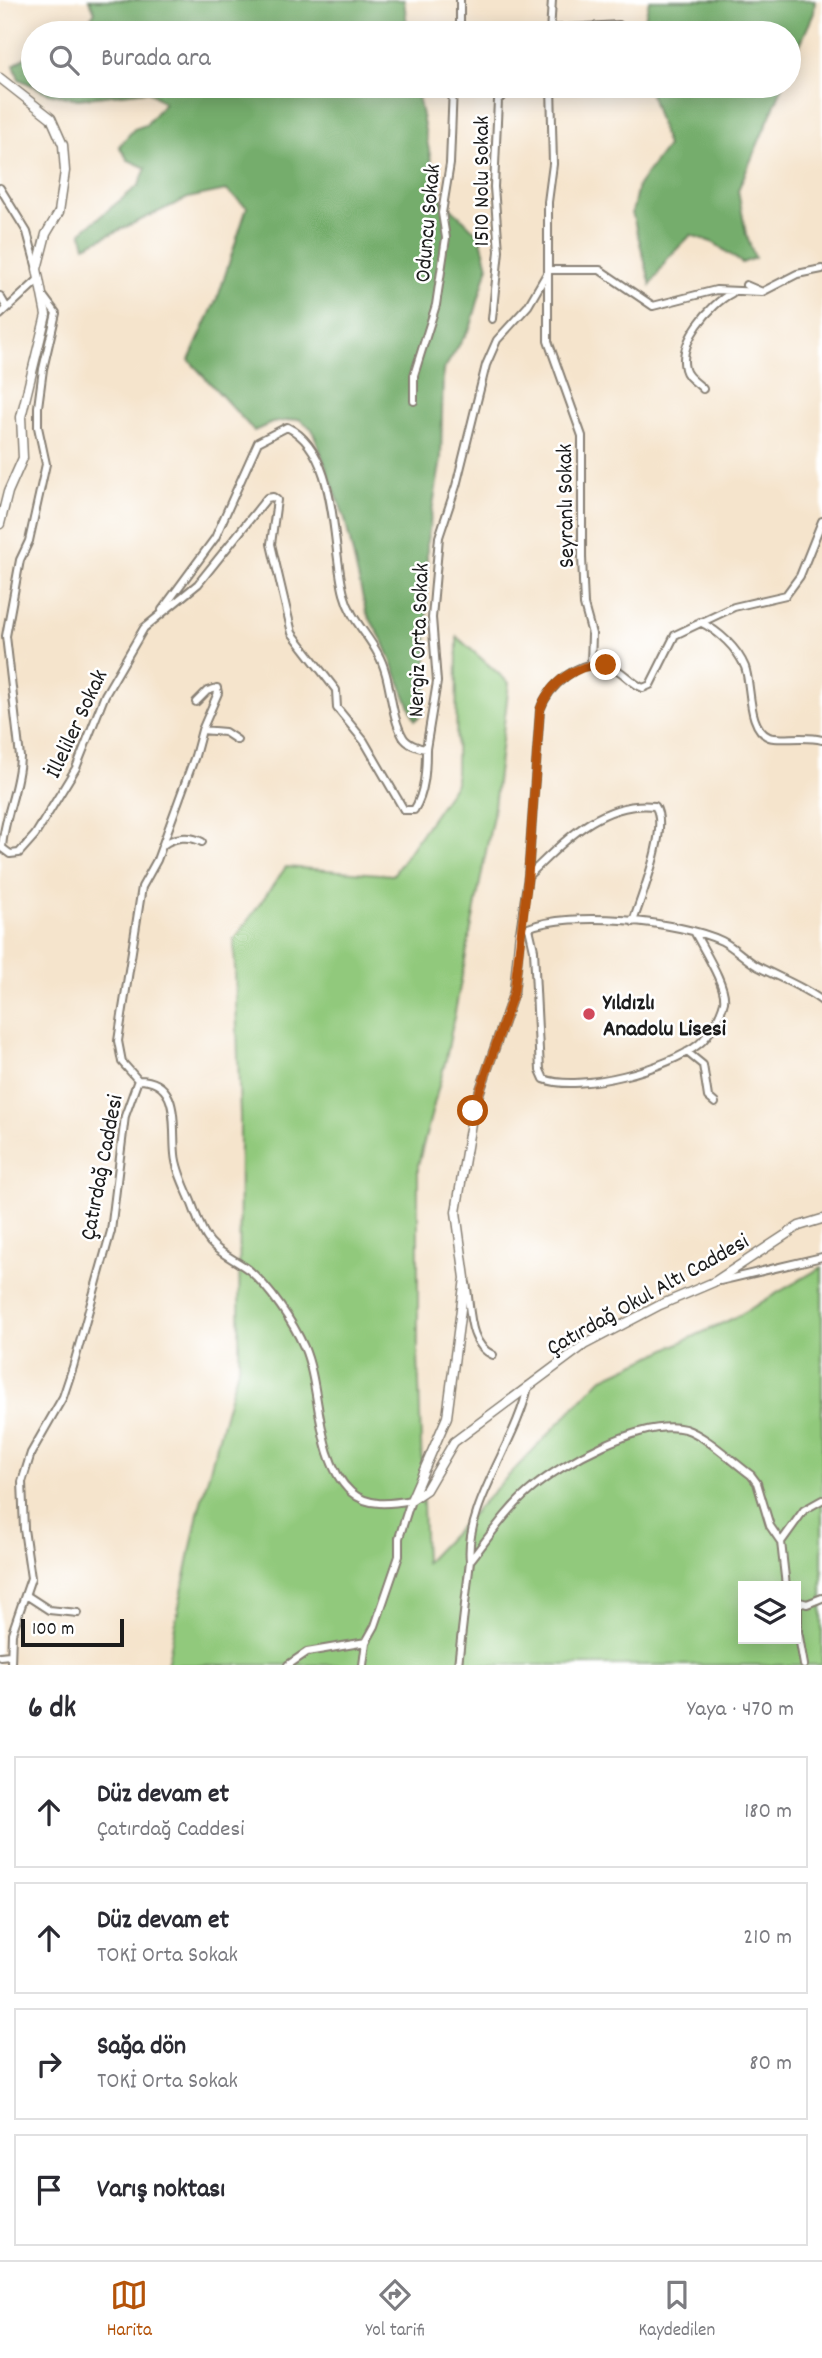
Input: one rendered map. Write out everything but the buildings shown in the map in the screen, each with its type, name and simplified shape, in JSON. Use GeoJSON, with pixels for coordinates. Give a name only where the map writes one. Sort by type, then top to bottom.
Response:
{"type":"FeatureCollection","features":[{"type":"Feature","properties":{"kind":"street"},"geometry":{"type":"LineString","coordinates":[[460,0],[460,21]]}},
{"type":"Feature","properties":{"kind":"street"},"geometry":{"type":"LineString","coordinates":[[551,21],[552,0]]}},
{"type":"Feature","properties":{"kind":"street"},"geometry":{"type":"LineString","coordinates":[[0,78],[21,94]]}},
{"type":"Feature","properties":{"kind":"street"},"geometry":{"type":"LineString","coordinates":[[26,98],[51,118],[63,145],[65,171],[59,212],[46,234],[37,269]]}},
{"type":"Feature","properties":{"kind":"street","name":"Oduncu Sokak"},"geometry":{"type":"LineString","coordinates":[[414,401],[414,375],[436,305],[446,238],[442,213],[450,164],[453,98]]}},
{"type":"Feature","properties":{"kind":"street","name":"1510 Nolu Sokak"},"geometry":{"type":"LineString","coordinates":[[492,319],[499,251],[494,187],[500,98]]}},
{"type":"Feature","properties":{"kind":"street"},"geometry":{"type":"LineString","coordinates":[[551,98],[553,164],[548,202],[549,270],[600,270],[653,306],[716,290],[762,292],[797,274],[822,269]]}},
{"type":"Feature","properties":{"kind":"street"},"geometry":{"type":"LineString","coordinates":[[0,188],[27,232],[44,298],[45,320],[21,417],[23,458],[8,492],[0,524]]}},
{"type":"Feature","properties":{"kind":"street","name":"Seyranlı Sokak"},"geometry":{"type":"LineString","coordinates":[[549,270],[548,341],[582,436],[582,557],[584,605],[592,634],[591,663]]}},
{"type":"Feature","properties":{"kind":"street","name":"Nergiz Orta Sokak"},"geometry":{"type":"LineString","coordinates":[[158,615],[215,538],[258,442],[287,427],[302,434],[317,457],[332,512],[344,594],[355,623],[379,655],[403,736],[414,746],[426,749],[437,682],[432,618],[439,537],[456,486],[486,365],[498,340],[528,306],[549,270]]}},
{"type":"Feature","properties":{"kind":"street"},"geometry":{"type":"LineString","coordinates":[[0,316],[38,280]]}},
{"type":"Feature","properties":{"kind":"street"},"geometry":{"type":"LineString","coordinates":[[746,285],[762,292]]}},
{"type":"Feature","properties":{"kind":"street"},"geometry":{"type":"LineString","coordinates":[[703,389],[688,377],[684,368],[687,349],[709,307],[733,292]]}},
{"type":"Feature","properties":{"kind":"street"},"geometry":{"type":"LineString","coordinates":[[0,296],[7,308]]}},
{"type":"Feature","properties":{"kind":"street","name":"İlleliler Sokak"},"geometry":{"type":"LineString","coordinates":[[44,298],[56,313],[43,369],[38,407],[38,427],[46,464],[29,541],[20,560],[6,636],[20,757],[19,776],[3,831],[2,848],[6,852],[19,853],[47,818],[76,768],[88,732],[114,678],[144,628],[198,584],[267,498],[273,497],[277,500],[271,544],[292,633],[336,690],[337,708],[364,741],[404,810],[414,810],[419,803],[425,774],[426,749]]}},
{"type":"Feature","properties":{"kind":"street"},"geometry":{"type":"LineString","coordinates":[[493,1355],[479,1343],[470,1316],[456,1212],[473,1111],[514,992],[525,930],[540,710],[544,699],[570,672],[591,663],[620,671],[643,688],[650,685],[674,635],[734,607],[786,595],[800,576],[822,520]]}},
{"type":"Feature","properties":{"kind":"street"},"geometry":{"type":"LineString","coordinates":[[700,622],[724,639],[742,661],[754,716],[762,733],[771,738],[800,736],[822,740]]}},
{"type":"Feature","properties":{"kind":"street"},"geometry":{"type":"LineString","coordinates":[[138,1080],[122,1062],[118,1041],[142,887],[162,847],[202,730],[218,693],[217,688],[207,691],[196,702]]}},
{"type":"Feature","properties":{"kind":"street"},"geometry":{"type":"LineString","coordinates":[[202,730],[225,732],[237,740]]}},
{"type":"Feature","properties":{"kind":"street"},"geometry":{"type":"LineString","coordinates":[[528,876],[589,821],[640,804],[655,806],[660,812],[655,852],[633,922]]}},
{"type":"Feature","properties":{"kind":"street"},"geometry":{"type":"LineString","coordinates":[[162,847],[179,838],[193,838],[202,842]]}},
{"type":"Feature","properties":{"kind":"street"},"geometry":{"type":"LineString","coordinates":[[525,930],[561,920],[654,922],[722,941],[754,964],[802,986],[822,1001]]}},
{"type":"Feature","properties":{"kind":"street"},"geometry":{"type":"LineString","coordinates":[[525,930],[534,950],[540,1070],[544,1079],[567,1084],[652,1067],[687,1052],[702,1042],[724,1001],[722,987],[695,933]]}},
{"type":"Feature","properties":{"kind":"street"},"geometry":{"type":"LineString","coordinates":[[687,1052],[703,1065],[708,1097],[715,1103]]}},
{"type":"Feature","properties":{"kind":"street","name":"Çatırdağ Caddesi"},"geometry":{"type":"LineString","coordinates":[[11,1665],[12,1633],[32,1578],[24,1529],[23,1482],[32,1453],[63,1397],[73,1367],[111,1231],[125,1116],[138,1080],[152,1080],[159,1084],[169,1097],[175,1118],[177,1168],[208,1239],[255,1276],[303,1346],[311,1366],[325,1441],[343,1481],[351,1491],[365,1500],[388,1505],[411,1500]]}},
{"type":"Feature","properties":{"kind":"street","name":"Çatırdağ Okul Altı Caddesi"},"geometry":{"type":"LineString","coordinates":[[411,1500],[426,1490],[454,1442],[528,1384],[584,1345],[660,1305],[714,1282],[799,1226],[822,1219]]}},
{"type":"Feature","properties":{"kind":"street"},"geometry":{"type":"LineString","coordinates":[[714,1282],[822,1257]]}},
{"type":"Feature","properties":{"kind":"street"},"geometry":{"type":"LineString","coordinates":[[363,1665],[366,1642],[375,1626],[398,1556],[399,1538],[411,1500],[447,1418],[465,1278]]}},
{"type":"Feature","properties":{"kind":"street"},"geometry":{"type":"LineString","coordinates":[[458,1665],[470,1561],[468,1547],[490,1478],[524,1406],[528,1384]]}},
{"type":"Feature","properties":{"kind":"street"},"geometry":{"type":"LineString","coordinates":[[470,1561],[514,1505],[532,1489],[581,1458],[635,1432],[654,1427],[688,1430],[751,1475],[757,1483],[770,1527],[781,1542],[785,1581]]}},
{"type":"Feature","properties":{"kind":"street"},"geometry":{"type":"LineString","coordinates":[[781,1542],[804,1510],[822,1500]]}},
{"type":"Feature","properties":{"kind":"street"},"geometry":{"type":"LineString","coordinates":[[26,1594],[50,1609],[78,1613]]}},
{"type":"Feature","properties":{"kind":"street"},"geometry":{"type":"LineString","coordinates":[[801,1602],[816,1603],[822,1598]]}},
{"type":"Feature","properties":{"kind":"street"},"geometry":{"type":"LineString","coordinates":[[288,1665],[307,1652],[366,1642]]}},
{"type":"Feature","properties":{"kind":"street"},"geometry":{"type":"LineString","coordinates":[[800,1644],[804,1665]]}},
{"type":"Feature","properties":{"kind":"street"},"geometry":{"type":"LineString","coordinates":[[0,1656],[10,1655]]}},
{"type":"Feature","properties":{"kind":"green space"},"geometry":{"type":"Polygon","coordinates":[[[89,0],[404,0],[407,21],[88,21],[95,12],[89,0]]]}},
{"type":"Feature","properties":{"kind":"green space"},"geometry":{"type":"Polygon","coordinates":[[[649,0],[815,0],[814,13],[801,42],[801,21],[645,21],[649,0]]]}},
{"type":"Feature","properties":{"kind":"green space"},"geometry":{"type":"Polygon","coordinates":[[[21,60],[21,80],[19,79],[14,65],[21,60]]]}},
{"type":"Feature","properties":{"kind":"green space"},"geometry":{"type":"Polygon","coordinates":[[[157,98],[418,98],[438,195],[480,236],[488,266],[471,326],[443,371],[441,460],[427,540],[427,685],[423,714],[415,720],[384,643],[366,612],[345,519],[312,429],[299,419],[272,423],[254,431],[189,360],[219,294],[247,207],[226,190],[188,198],[85,246],[81,232],[139,185],[146,168],[128,160],[119,146],[134,129],[146,125],[164,103],[157,98]]]}},
{"type":"Feature","properties":{"kind":"green space"},"geometry":{"type":"Polygon","coordinates":[[[652,98],[778,98],[738,190],[746,234],[755,258],[742,263],[714,243],[691,235],[668,258],[651,285],[632,213],[638,185],[667,146],[652,98]]]}},
{"type":"Feature","properties":{"kind":"green space"},"geometry":{"type":"Polygon","coordinates":[[[457,637],[509,683],[493,815],[446,1059],[418,1165],[418,1353],[425,1563],[601,1379],[736,1317],[822,1267],[822,1665],[167,1665],[198,1513],[239,1364],[240,1116],[234,940],[286,867],[393,875],[456,783],[457,637]]]}},
{"type":"Feature","properties":{"kind":"place","name":"Yıldızlı Anadolu Lisesi"},"geometry":{"type":"Point","coordinates":[589,1014]}},
{"type":"Feature","properties":{"kind":"route"},"geometry":{"type":"LineString","coordinates":[[473,1111],[514,992],[528,876],[540,710],[544,699],[570,672],[591,663],[606,665]]}}]}
